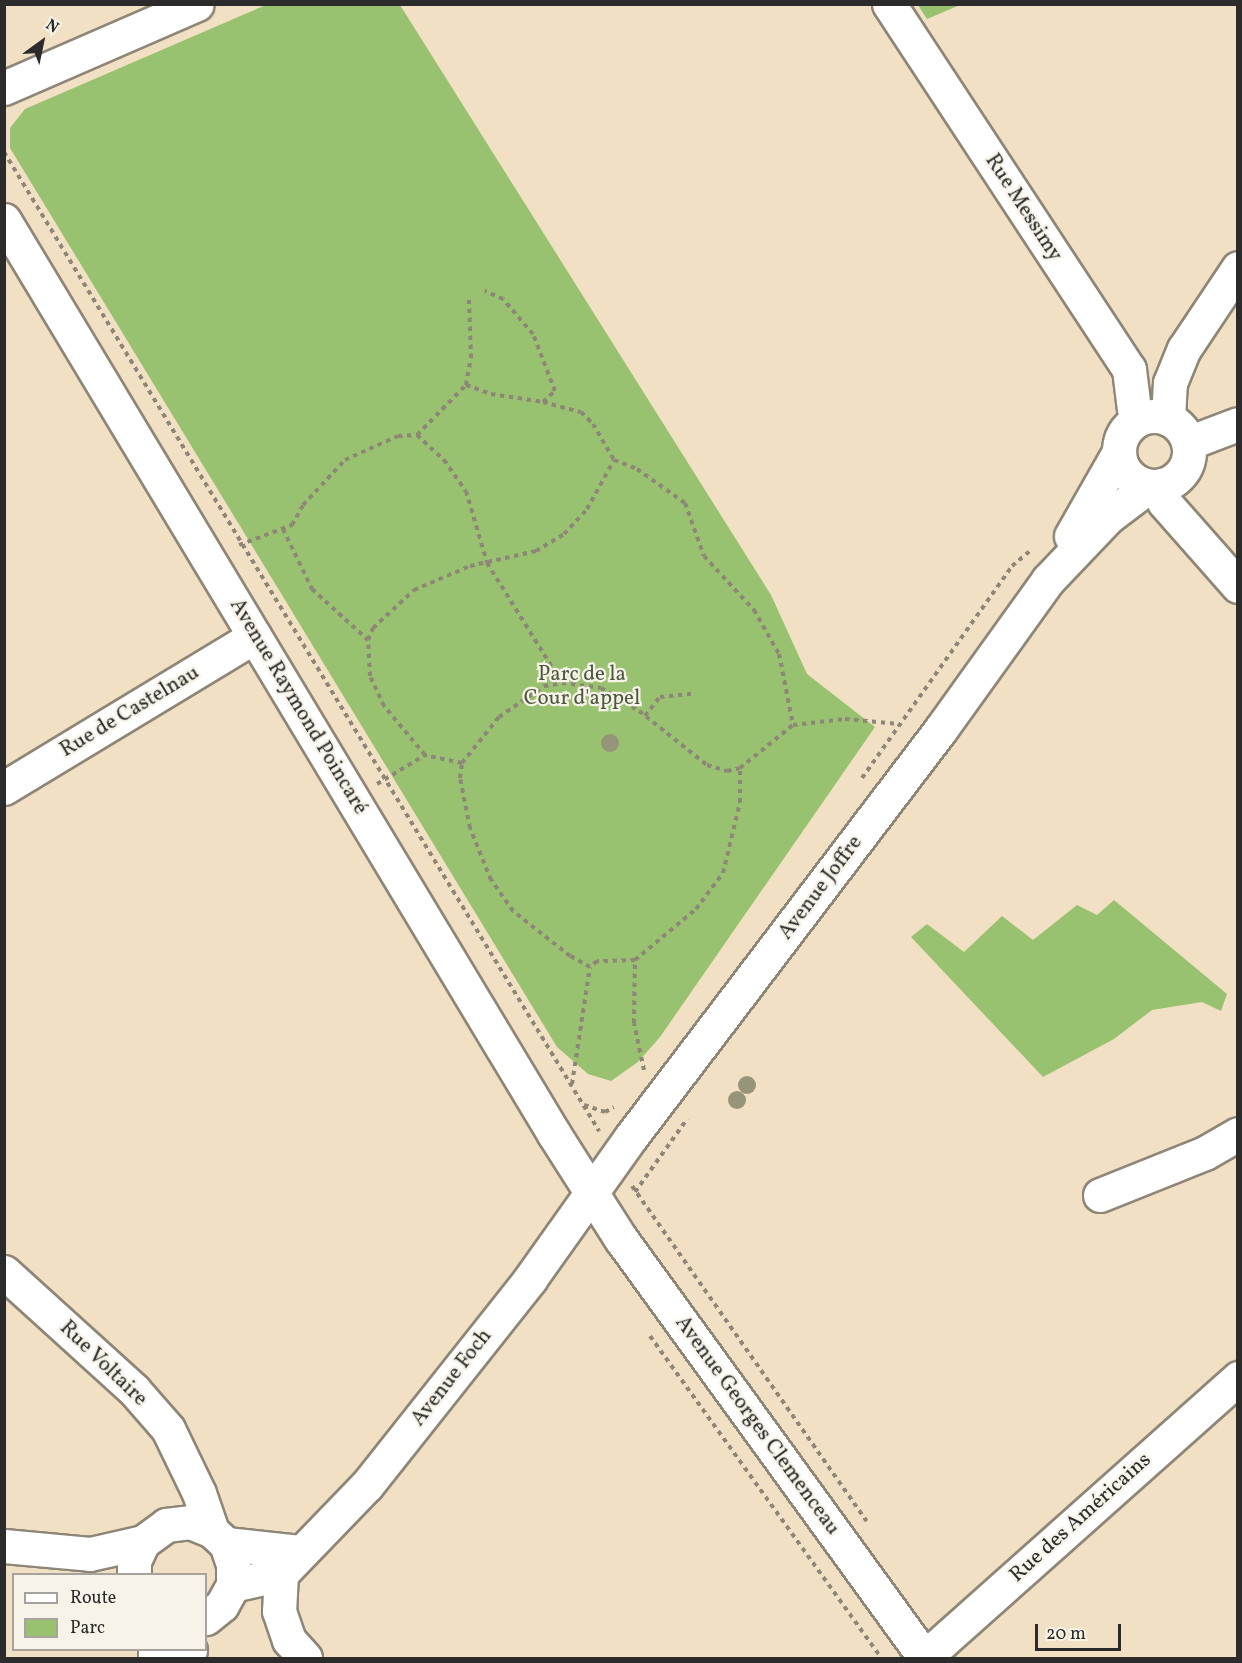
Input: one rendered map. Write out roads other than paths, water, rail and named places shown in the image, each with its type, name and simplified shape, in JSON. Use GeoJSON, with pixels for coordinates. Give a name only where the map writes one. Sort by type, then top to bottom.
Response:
{"type":"FeatureCollection","features":[{"type":"Feature","properties":{"kind":"street"},"geometry":{"type":"LineString","coordinates":[[4,88],[197,4]]}},
{"type":"Feature","properties":{"kind":"street","name":"Rue Messimy"},"geometry":{"type":"LineString","coordinates":[[889,4],[1129,369],[1134,408],[1165,427]]}},
{"type":"Feature","properties":{"kind":"street","name":"Avenue Raymond Poincaré"},"geometry":{"type":"LineString","coordinates":[[4,220],[592,1193]]}},
{"type":"Feature","properties":{"kind":"street"},"geometry":{"type":"LineString","coordinates":[[1238,268],[1184,349],[1170,383],[1165,427],[1186,467],[1178,477],[1155,486],[1133,480],[1124,471],[1119,452],[1122,436],[1165,427],[1238,424]]}},
{"type":"Feature","properties":{"kind":"street","name":"Avenue Joffre"},"geometry":{"type":"LineString","coordinates":[[592,1193],[941,729],[1048,580],[1119,452]]}},
{"type":"Feature","properties":{"kind":"street"},"geometry":{"type":"LineString","coordinates":[[1155,486],[1164,502],[1238,586]]}},
{"type":"Feature","properties":{"kind":"street","name":"Avenue Joffre"},"geometry":{"type":"LineString","coordinates":[[1048,580],[1108,517],[1155,486]]}},
{"type":"Feature","properties":{"kind":"street","name":"Rue de Castelnau"},"geometry":{"type":"LineString","coordinates":[[4,788],[255,636]]}},
{"type":"Feature","properties":{"kind":"street"},"geometry":{"type":"LineString","coordinates":[[1100,1195],[1205,1153],[1238,1134]]}},
{"type":"Feature","properties":{"kind":"street","name":"Avenue Foch"},"geometry":{"type":"LineString","coordinates":[[233,1585],[291,1563],[323,1534],[367,1485],[530,1279],[592,1193]]}},
{"type":"Feature","properties":{"kind":"street","name":"Avenue Georges Clemenceau"},"geometry":{"type":"LineString","coordinates":[[592,1193],[925,1658]]}},
{"type":"Feature","properties":{"kind":"street","name":"Rue Voltaire"},"geometry":{"type":"LineString","coordinates":[[4,1272],[134,1390],[168,1429],[184,1467],[199,1492],[233,1564],[233,1585]]}},
{"type":"Feature","properties":{"kind":"street","name":"Rue des Américains"},"geometry":{"type":"LineString","coordinates":[[925,1658],[1238,1378]]}},
{"type":"Feature","properties":{"kind":"street"},"geometry":{"type":"LineString","coordinates":[[134,1573],[134,1561],[154,1534],[184,1467]]}},
{"type":"Feature","properties":{"kind":"street"},"geometry":{"type":"LineString","coordinates":[[4,1546],[90,1554],[190,1522],[219,1538],[291,1563],[279,1611],[289,1640],[305,1659]]}},
{"type":"Feature","properties":{"kind":"street"},"geometry":{"type":"LineString","coordinates":[[90,1554],[118,1573]]}},
{"type":"Feature","properties":{"kind":"street"},"geometry":{"type":"LineString","coordinates":[[207,1617],[222,1605],[233,1585]]}},
{"type":"Feature","properties":{"kind":"park label","name":"Parc de la Cour d'appel"},"geometry":{"type":"Point","coordinates":[582,687]}}]}
